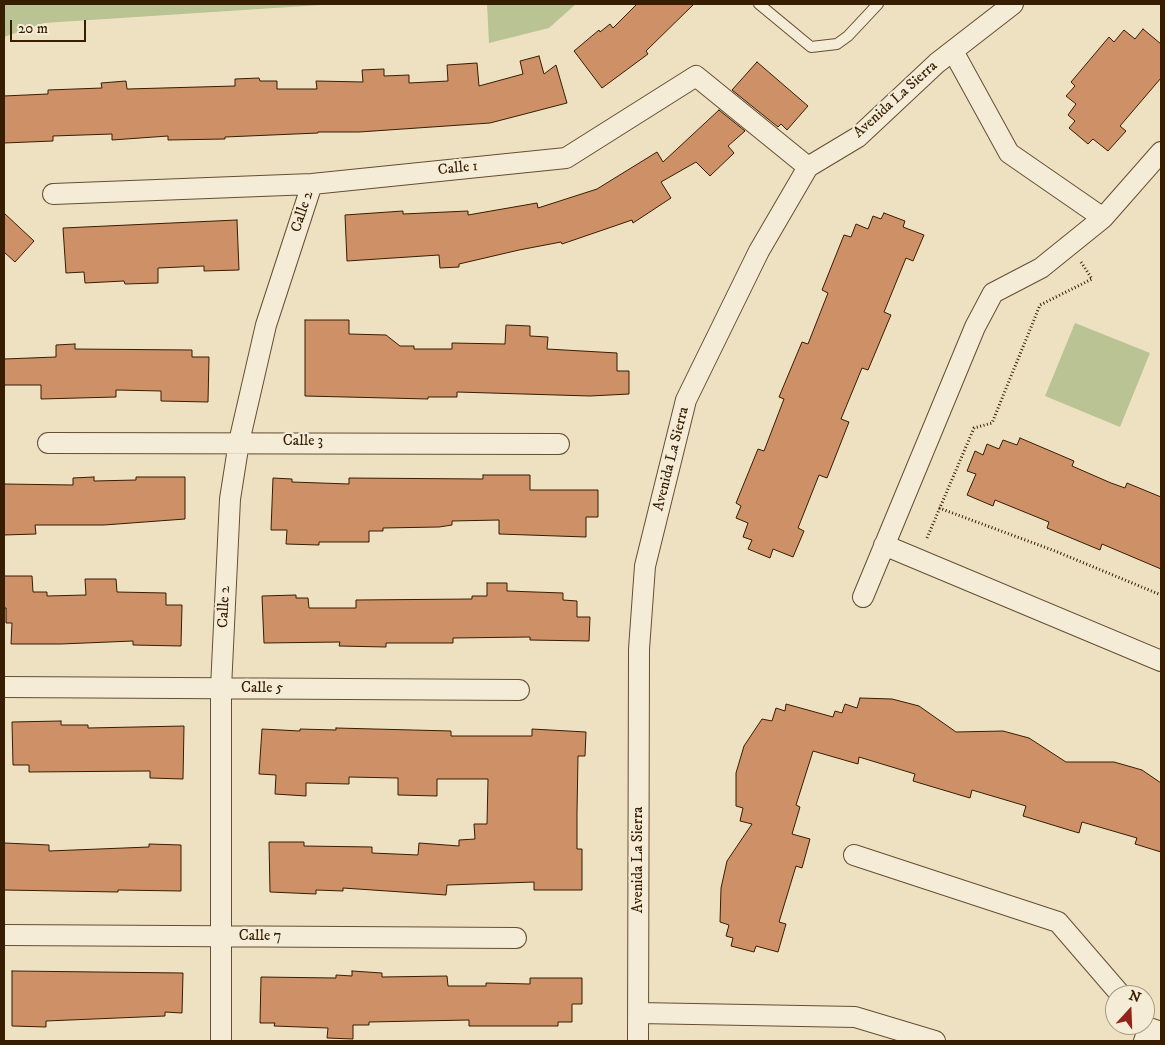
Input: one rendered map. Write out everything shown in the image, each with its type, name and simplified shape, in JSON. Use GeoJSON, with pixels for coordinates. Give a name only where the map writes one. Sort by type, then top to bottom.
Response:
{"type":"FeatureCollection","features":[{"type":"Feature","properties":{"kind":"street","name":"Avenida La Sierra"},"geometry":{"type":"LineString","coordinates":[[638,1041],[639,649],[645,566],[686,400],[759,251],[808,167],[858,137],[953,50],[1012,4]]}},
{"type":"Feature","properties":{"kind":"street"},"geometry":{"type":"LineString","coordinates":[[953,50],[1009,153],[1103,218]]}},
{"type":"Feature","properties":{"kind":"street","name":"Calle 1"},"geometry":{"type":"LineString","coordinates":[[53,194],[312,184],[566,158],[696,76],[808,167]]}},
{"type":"Feature","properties":{"kind":"street"},"geometry":{"type":"LineString","coordinates":[[863,596],[975,327],[993,293],[1041,268],[1103,218],[1161,152]]}},
{"type":"Feature","properties":{"kind":"street","name":"Calle 2"},"geometry":{"type":"LineString","coordinates":[[221,1041],[221,688],[230,499],[239,442],[266,325],[312,184]]}},
{"type":"Feature","properties":{"kind":"street","name":"Calle 3"},"geometry":{"type":"LineString","coordinates":[[48,443],[558,444]]}},
{"type":"Feature","properties":{"kind":"street"},"geometry":{"type":"LineString","coordinates":[[884,545],[1161,661]]}},
{"type":"Feature","properties":{"kind":"street","name":"Calle 5"},"geometry":{"type":"LineString","coordinates":[[4,687],[519,690]]}},
{"type":"Feature","properties":{"kind":"street"},"geometry":{"type":"LineString","coordinates":[[854,855],[1058,922],[1112,985]]}},
{"type":"Feature","properties":{"kind":"street","name":"Calle 7"},"geometry":{"type":"LineString","coordinates":[[4,935],[516,938]]}},
{"type":"Feature","properties":{"kind":"street"},"geometry":{"type":"LineString","coordinates":[[639,1013],[855,1017],[935,1041]]}},
{"type":"Feature","properties":{"kind":"lane"},"geometry":{"type":"LineString","coordinates":[[760,4],[811,47],[837,44],[848,36],[878,4]]}},
{"type":"Feature","properties":{"kind":"path"},"geometry":{"type":"LineString","coordinates":[[918,559],[974,428],[992,423],[1040,306],[1092,279],[1070,245]]}},
{"type":"Feature","properties":{"kind":"path"},"geometry":{"type":"LineString","coordinates":[[939,508],[1055,551],[1161,595]]}},
{"type":"Feature","properties":{"kind":"green space"},"geometry":{"type":"Polygon","coordinates":[[[4,4],[336,4],[44,23],[4,37],[4,4]]]}},
{"type":"Feature","properties":{"kind":"green space"},"geometry":{"type":"Polygon","coordinates":[[[487,4],[576,4],[549,28],[489,43],[487,4]]]}},
{"type":"Feature","properties":{"kind":"green space"},"geometry":{"type":"Polygon","coordinates":[[[1075,323],[1150,353],[1120,427],[1045,396],[1075,323]]]}},
{"type":"Feature","properties":{"kind":"building"},"geometry":{"type":"Polygon","coordinates":[[[637,4],[694,4],[646,51],[648,54],[602,88],[574,51],[599,30],[600,32],[610,24],[613,28],[637,4]]]}},
{"type":"Feature","properties":{"kind":"building"},"geometry":{"type":"Polygon","coordinates":[[[1143,29],[1161,44],[1161,78],[1120,126],[1126,131],[1108,151],[1093,139],[1088,144],[1069,128],[1075,121],[1068,115],[1076,104],[1066,96],[1075,86],[1071,82],[1109,37],[1114,42],[1124,30],[1135,39],[1143,29]]]}},
{"type":"Feature","properties":{"kind":"building"},"geometry":{"type":"Polygon","coordinates":[[[539,56],[544,74],[556,65],[567,103],[490,123],[359,132],[318,132],[225,137],[225,139],[168,140],[168,136],[112,140],[112,134],[53,136],[53,141],[4,143],[4,96],[48,94],[48,90],[102,88],[101,83],[126,81],[127,89],[235,86],[235,79],[259,78],[260,81],[277,81],[277,89],[317,89],[316,81],[363,82],[362,70],[384,69],[384,76],[409,75],[409,83],[448,81],[447,65],[477,63],[479,86],[523,74],[520,61],[539,56]]]}},
{"type":"Feature","properties":{"kind":"building"},"geometry":{"type":"Polygon","coordinates":[[[757,62],[808,106],[787,130],[781,124],[778,127],[732,90],[757,62]]]}},
{"type":"Feature","properties":{"kind":"building"},"geometry":{"type":"Polygon","coordinates":[[[719,110],[745,131],[728,146],[734,153],[710,176],[696,162],[661,182],[671,198],[633,223],[632,220],[562,244],[561,242],[519,250],[459,264],[459,267],[440,268],[439,255],[347,261],[345,215],[403,211],[403,214],[468,211],[468,215],[537,203],[538,208],[597,189],[657,152],[663,162],[719,110]]]}},
{"type":"Feature","properties":{"kind":"building"},"geometry":{"type":"Polygon","coordinates":[[[4,213],[34,241],[15,262],[4,252],[4,213]]]}},
{"type":"Feature","properties":{"kind":"building"},"geometry":{"type":"Polygon","coordinates":[[[884,213],[905,221],[903,227],[924,235],[913,261],[906,258],[884,312],[891,315],[868,370],[862,368],[841,419],[849,422],[827,478],[819,475],[798,528],[804,531],[793,557],[773,549],[770,558],[748,549],[752,540],[743,537],[748,523],[736,518],[741,506],[736,503],[758,449],[764,451],[784,399],[779,397],[802,342],[808,344],[828,293],[822,290],[844,235],[851,237],[856,224],[868,229],[873,216],[881,219],[884,213]]]}},
{"type":"Feature","properties":{"kind":"building"},"geometry":{"type":"Polygon","coordinates":[[[237,220],[239,270],[204,271],[204,266],[158,268],[158,283],[125,284],[124,281],[85,283],[84,272],[66,273],[63,228],[237,220]]]}},
{"type":"Feature","properties":{"kind":"building"},"geometry":{"type":"Polygon","coordinates":[[[305,320],[349,320],[349,334],[386,335],[400,346],[414,346],[414,349],[452,349],[452,343],[505,344],[506,325],[530,326],[530,336],[548,337],[547,349],[617,353],[617,371],[629,371],[629,394],[590,396],[457,392],[457,397],[428,397],[428,399],[305,396],[305,320]]]}},
{"type":"Feature","properties":{"kind":"building"},"geometry":{"type":"Polygon","coordinates":[[[75,344],[75,349],[192,350],[192,357],[209,357],[208,402],[161,401],[161,391],[116,390],[116,397],[41,399],[41,385],[4,385],[4,359],[56,357],[56,345],[75,344]]]}},
{"type":"Feature","properties":{"kind":"building"},"geometry":{"type":"Polygon","coordinates":[[[1020,438],[1074,461],[1072,466],[1111,483],[1125,488],[1127,483],[1161,497],[1161,569],[1102,544],[1100,550],[1047,528],[1049,522],[995,500],[993,506],[967,495],[976,474],[967,471],[975,451],[983,455],[987,444],[999,449],[1003,440],[1017,445],[1020,438]]]}},
{"type":"Feature","properties":{"kind":"building"},"geometry":{"type":"Polygon","coordinates":[[[483,475],[530,475],[530,490],[598,490],[598,517],[586,517],[586,537],[499,534],[499,520],[452,521],[452,525],[439,527],[383,528],[383,531],[369,531],[369,542],[319,542],[319,545],[286,544],[287,530],[271,530],[273,478],[292,479],[292,482],[349,484],[349,478],[483,479],[483,475]]]}},
{"type":"Feature","properties":{"kind":"building"},"geometry":{"type":"Polygon","coordinates":[[[94,477],[94,481],[136,480],[136,477],[185,477],[185,519],[104,525],[35,525],[36,534],[4,535],[4,484],[73,485],[73,478],[94,477]]]}},
{"type":"Feature","properties":{"kind":"building"},"geometry":{"type":"Polygon","coordinates":[[[4,576],[32,576],[33,592],[47,592],[47,596],[86,595],[85,579],[116,579],[117,592],[166,593],[166,605],[182,605],[181,646],[133,645],[133,641],[11,644],[12,623],[6,623],[6,608],[4,608],[4,576]]]}},
{"type":"Feature","properties":{"kind":"building"},"geometry":{"type":"Polygon","coordinates":[[[487,583],[507,583],[507,591],[563,593],[563,600],[577,601],[577,617],[590,617],[589,641],[530,640],[530,637],[453,638],[453,643],[386,643],[386,647],[339,646],[340,642],[264,643],[262,596],[296,595],[296,598],[308,598],[309,608],[356,608],[356,600],[472,599],[472,596],[487,596],[487,583]]]}},
{"type":"Feature","properties":{"kind":"building"},"geometry":{"type":"Polygon","coordinates":[[[860,698],[892,699],[919,706],[956,732],[1003,731],[1029,738],[1066,762],[1114,762],[1142,770],[1161,783],[1161,852],[1135,844],[1137,838],[1082,822],[1079,833],[1023,816],[1026,806],[972,790],[970,798],[913,781],[915,774],[859,757],[858,764],[813,751],[796,805],[800,807],[792,834],[810,839],[802,868],[796,866],[779,922],[786,924],[778,952],[756,946],[754,952],[731,946],[733,938],[726,936],[729,925],[720,922],[721,888],[727,861],[752,824],[740,821],[743,808],[736,806],[736,773],[744,746],[762,719],[772,721],[776,708],[785,711],[786,704],[833,717],[835,711],[842,713],[845,704],[857,708],[860,698]]]}},
{"type":"Feature","properties":{"kind":"building"},"geometry":{"type":"Polygon","coordinates":[[[61,721],[61,725],[88,725],[88,728],[184,726],[183,779],[150,778],[150,771],[29,772],[29,765],[13,765],[12,722],[61,721]]]}},
{"type":"Feature","properties":{"kind":"building"},"geometry":{"type":"Polygon","coordinates":[[[336,728],[451,731],[451,736],[532,736],[532,729],[586,732],[585,756],[578,756],[577,849],[582,849],[582,890],[534,890],[534,882],[447,885],[446,895],[343,888],[343,891],[316,890],[316,894],[270,892],[269,842],[304,842],[304,846],[372,847],[372,853],[418,855],[419,843],[459,846],[459,840],[475,839],[474,824],[487,824],[488,779],[437,779],[437,796],[398,795],[398,778],[349,777],[349,784],[306,783],[306,796],[275,794],[276,775],[259,774],[262,729],[300,731],[300,729],[336,730],[336,728]]]}},
{"type":"Feature","properties":{"kind":"building"},"geometry":{"type":"Polygon","coordinates":[[[4,843],[49,845],[49,851],[149,847],[149,844],[181,845],[181,891],[4,890],[4,843]]]}},
{"type":"Feature","properties":{"kind":"building"},"geometry":{"type":"Polygon","coordinates":[[[12,971],[183,973],[182,1013],[165,1012],[165,1016],[46,1021],[46,1027],[12,1026],[12,971]]]}},
{"type":"Feature","properties":{"kind":"building"},"geometry":{"type":"Polygon","coordinates":[[[352,971],[382,973],[382,977],[447,976],[448,986],[486,986],[486,983],[530,984],[530,978],[582,978],[582,1004],[572,1004],[572,1022],[558,1022],[558,1026],[469,1026],[469,1020],[369,1022],[369,1025],[353,1025],[353,1039],[327,1038],[328,1028],[274,1026],[275,1023],[260,1023],[261,977],[336,978],[336,975],[352,976],[352,971]]]}}]}
